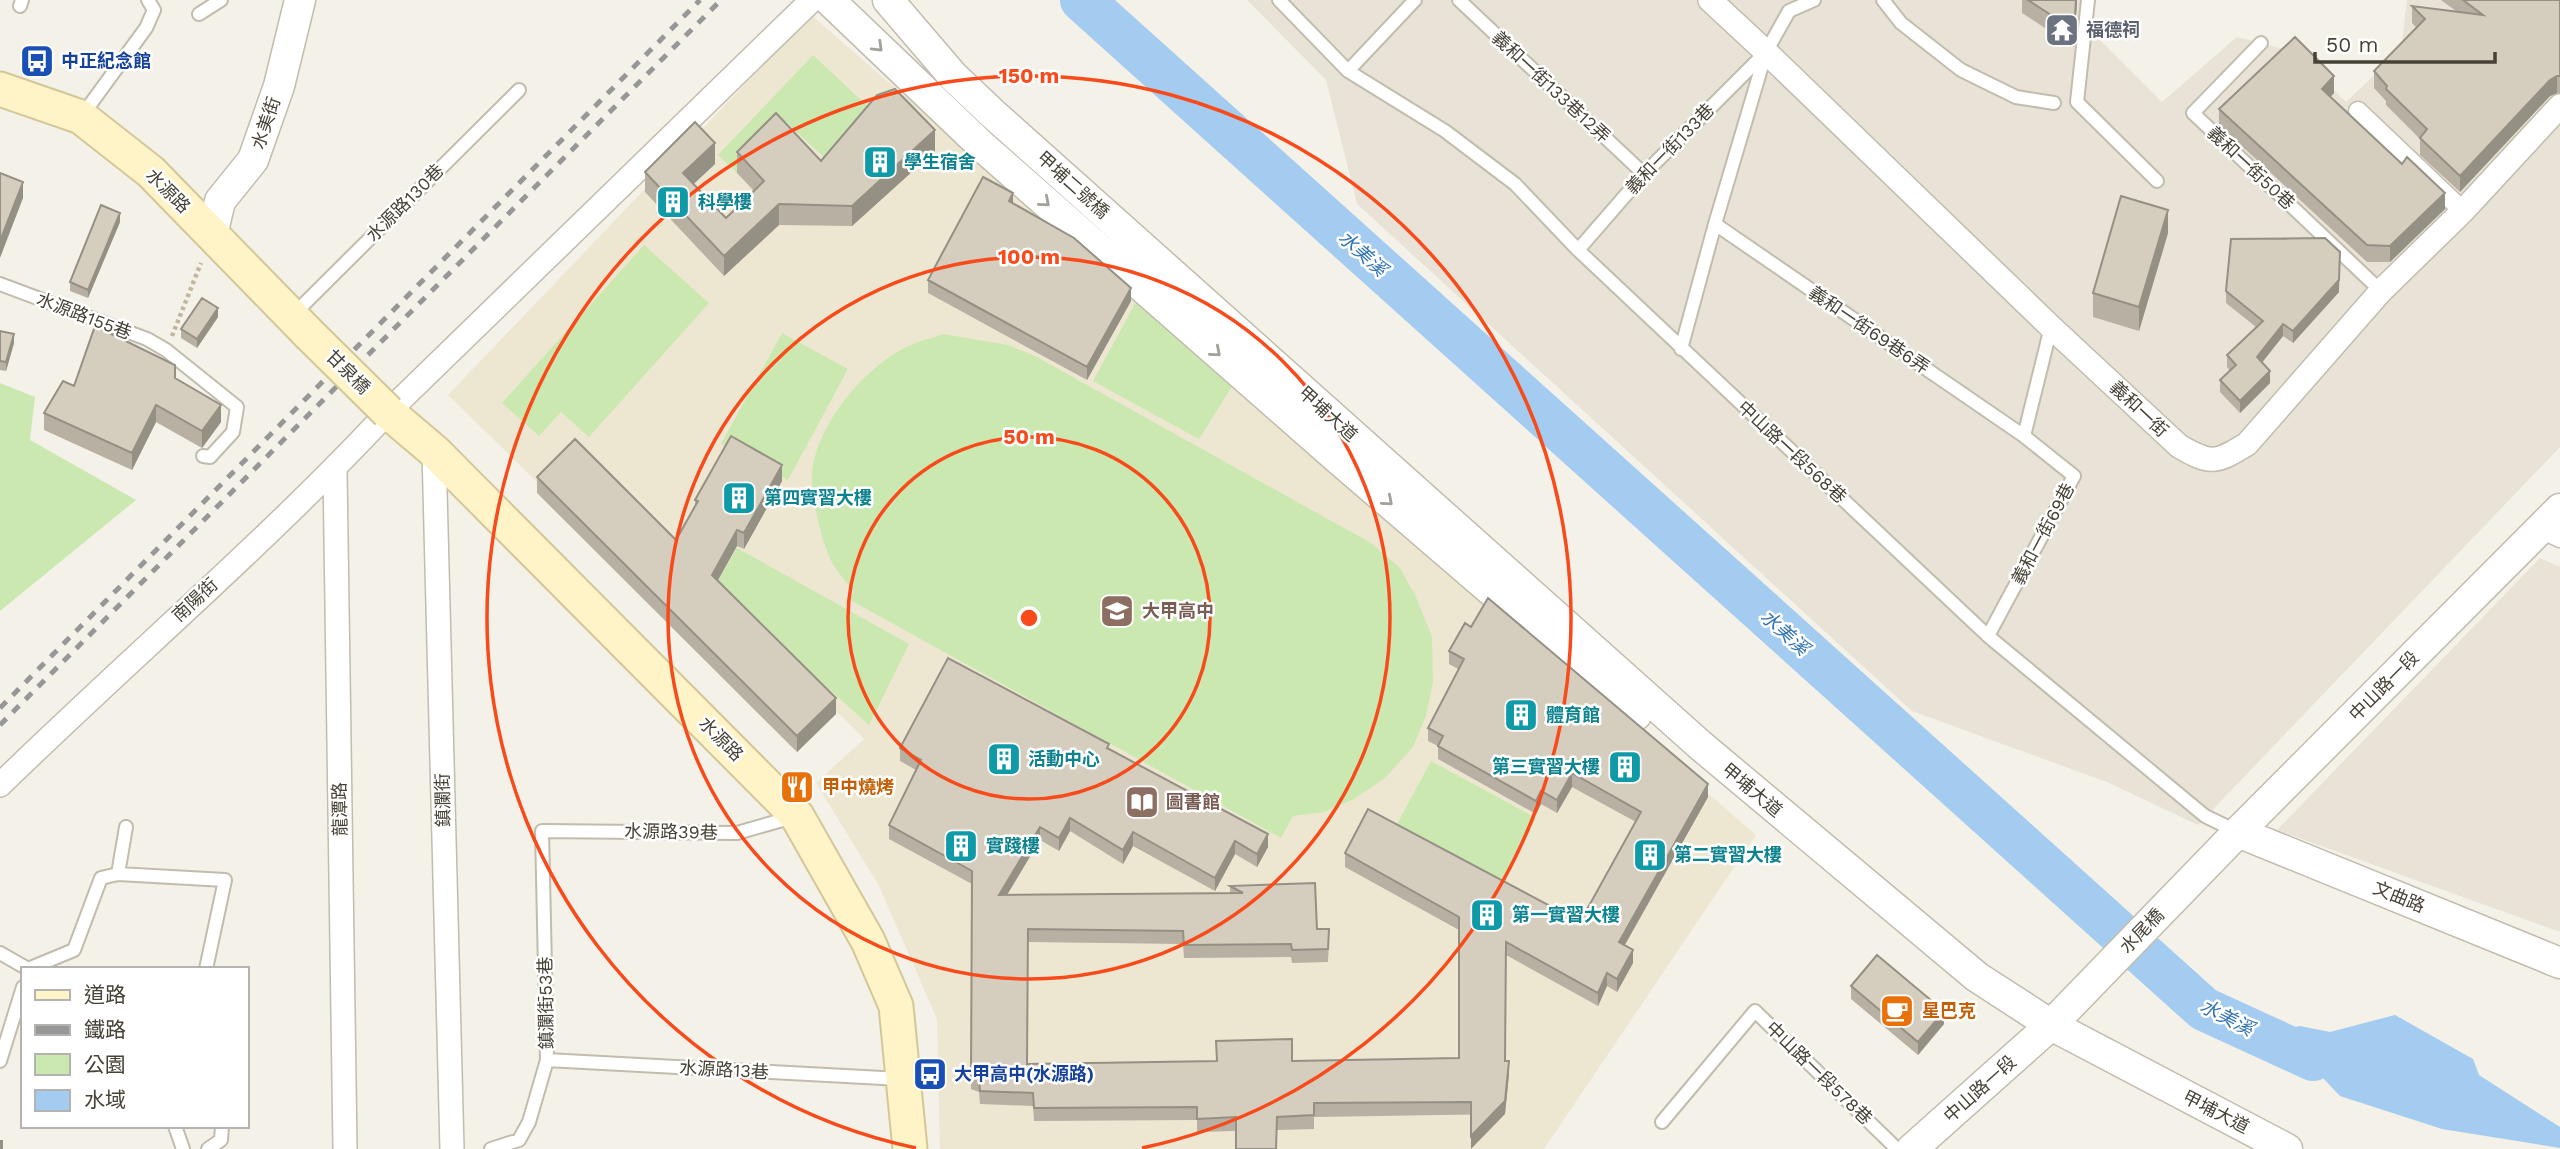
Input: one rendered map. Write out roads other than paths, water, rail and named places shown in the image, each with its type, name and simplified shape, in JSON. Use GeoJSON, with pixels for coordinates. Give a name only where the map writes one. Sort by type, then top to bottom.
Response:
{"type":"FeatureCollection","features":[{"type":"Feature","properties":{"kind":"main road","name":"水源路"},"geometry":{"type":"LineString","coordinates":[[0,89],[80,117],[150,172],[300,325]]}},
{"type":"Feature","properties":{"kind":"main road","name":"甘泉橋"},"geometry":{"type":"LineString","coordinates":[[300,325],[388,412]]}},
{"type":"Feature","properties":{"kind":"main road","name":"水源路"},"geometry":{"type":"LineString","coordinates":[[388,412],[434,451],[797,816],[868,941],[896,1006],[901,1079],[910,1149]]}},
{"type":"Feature","properties":{"kind":"street","name":"水美街"},"geometry":{"type":"LineString","coordinates":[[212,235],[219,201],[253,160],[279,86],[300,0]]}},
{"type":"Feature","properties":{"kind":"street","name":"南陽街"},"geometry":{"type":"LineString","coordinates":[[0,785],[335,470],[388,412],[812,0]]}},
{"type":"Feature","properties":{"kind":"street"},"geometry":{"type":"LineString","coordinates":[[829,0],[983,147],[1636,715],[1700,745]]}},
{"type":"Feature","properties":{"kind":"street","name":"甲埔二號橋"},"geometry":{"type":"LineString","coordinates":[[888,0],[953,76],[982,104],[1268,360]]}},
{"type":"Feature","properties":{"kind":"street","name":"義和一街"},"geometry":{"type":"LineString","coordinates":[[1710,0],[2050,327],[2179,446],[2200,459],[2223,459],[2248,444],[2381,291],[2463,211],[2560,106]]}},
{"type":"Feature","properties":{"kind":"street"},"geometry":{"type":"LineString","coordinates":[[2358,111],[2463,211]]}},
{"type":"Feature","properties":{"kind":"street","name":"甲埔大道"},"geometry":{"type":"LineString","coordinates":[[1268,360],[1700,745],[1977,977],[2051,1025],[2287,1149]]}},
{"type":"Feature","properties":{"kind":"street","name":"鎮瀾街"},"geometry":{"type":"LineString","coordinates":[[434,451],[452,1149]]}},
{"type":"Feature","properties":{"kind":"street","name":"龍潭路"},"geometry":{"type":"LineString","coordinates":[[335,470],[345,1149]]}},
{"type":"Feature","properties":{"kind":"street","name":"中山路一段"},"geometry":{"type":"LineString","coordinates":[[2207,864],[2554,525]]}},
{"type":"Feature","properties":{"kind":"street","name":"文曲路"},"geometry":{"type":"LineString","coordinates":[[2238,832],[2560,963]]}},
{"type":"Feature","properties":{"kind":"street","name":"水尾橋"},"geometry":{"type":"LineString","coordinates":[[2077,999],[2207,864]]}},
{"type":"Feature","properties":{"kind":"street","name":"中山路一段"},"geometry":{"type":"LineString","coordinates":[[1912,1149],[2077,999]]}},
{"type":"Feature","properties":{"kind":"lane"},"geometry":{"type":"LineString","coordinates":[[80,117],[146,28],[154,10],[148,0]]}},
{"type":"Feature","properties":{"kind":"lane"},"geometry":{"type":"LineString","coordinates":[[199,14],[221,0]]}},
{"type":"Feature","properties":{"kind":"lane","name":"中山路一段568巷"},"geometry":{"type":"LineString","coordinates":[[1279,0],[1348,71],[1445,131],[1515,184],[1578,250],[1681,349],[1987,636],[2205,816],[2238,832]]}},
{"type":"Feature","properties":{"kind":"lane"},"geometry":{"type":"LineString","coordinates":[[1348,71],[1415,0]]}},
{"type":"Feature","properties":{"kind":"lane","name":"義和一街133巷12弄"},"geometry":{"type":"LineString","coordinates":[[1459,0],[1644,174]]}},
{"type":"Feature","properties":{"kind":"lane"},"geometry":{"type":"LineString","coordinates":[[1681,349],[1766,51],[1789,6],[1814,0]]}},
{"type":"Feature","properties":{"kind":"lane"},"geometry":{"type":"LineString","coordinates":[[1883,0],[1900,23],[1961,70],[2016,97],[2053,103]]}},
{"type":"Feature","properties":{"kind":"lane"},"geometry":{"type":"LineString","coordinates":[[2088,0],[2077,102],[2157,181]]}},
{"type":"Feature","properties":{"kind":"lane","name":"義和一街50巷"},"geometry":{"type":"LineString","coordinates":[[2261,43],[2193,113],[2381,291]]}},
{"type":"Feature","properties":{"kind":"lane","name":"義和一街133巷"},"geometry":{"type":"LineString","coordinates":[[1578,250],[1644,174],[1766,51]]}},
{"type":"Feature","properties":{"kind":"lane","name":"水源路130巷"},"geometry":{"type":"LineString","coordinates":[[300,325],[519,90]]}},
{"type":"Feature","properties":{"kind":"lane","name":"義和一街69巷6弄"},"geometry":{"type":"LineString","coordinates":[[1715,224],[2024,436]]}},
{"type":"Feature","properties":{"kind":"lane","name":"水源路155巷"},"geometry":{"type":"LineString","coordinates":[[0,284],[147,340],[166,350],[237,407],[233,432],[209,457],[203,456]]}},
{"type":"Feature","properties":{"kind":"lane"},"geometry":{"type":"LineString","coordinates":[[2024,436],[2050,327]]}},
{"type":"Feature","properties":{"kind":"lane","name":"義和一街69巷"},"geometry":{"type":"LineString","coordinates":[[1987,636],[2074,476],[2024,436]]}},
{"type":"Feature","properties":{"kind":"lane","name":"水源路39巷"},"geometry":{"type":"LineString","coordinates":[[542,831],[737,833],[797,816]]}},
{"type":"Feature","properties":{"kind":"lane"},"geometry":{"type":"LineString","coordinates":[[118,874],[126,827]]}},
{"type":"Feature","properties":{"kind":"lane","name":"鎮瀾街53巷"},"geometry":{"type":"LineString","coordinates":[[491,1149],[519,1140],[529,1122],[547,1060],[542,831]]}},
{"type":"Feature","properties":{"kind":"lane"},"geometry":{"type":"LineString","coordinates":[[33,967],[74,950],[101,878],[118,874],[225,880],[206,967]]}},
{"type":"Feature","properties":{"kind":"lane"},"geometry":{"type":"LineString","coordinates":[[0,953],[24,967]]}},
{"type":"Feature","properties":{"kind":"lane"},"geometry":{"type":"LineString","coordinates":[[0,1061],[21,993]]}},
{"type":"Feature","properties":{"kind":"lane","name":"中山路一段578巷"},"geometry":{"type":"LineString","coordinates":[[1662,1122],[1755,1011],[1897,1149]]}},
{"type":"Feature","properties":{"kind":"lane","name":"水源路13巷"},"geometry":{"type":"LineString","coordinates":[[547,1060],[901,1079]]}},
{"type":"Feature","properties":{"kind":"lane"},"geometry":{"type":"LineString","coordinates":[[176,1128],[183,1149]]}},
{"type":"Feature","properties":{"kind":"lane"},"geometry":{"type":"LineString","coordinates":[[208,1149],[221,1140],[222,1128]]}},
{"type":"Feature","properties":{"kind":"water"},"geometry":{"type":"Polygon","coordinates":[[[2395,1015],[2473,1059],[2479,1075],[2560,1127],[2560,1148],[2442,1129],[2340,1096],[2322,1077],[2259,1034],[2300,1026],[2330,1032],[2395,1015]]]}},
{"type":"Feature","properties":{"kind":"waterway","name":"水美溪"},"geometry":{"type":"LineString","coordinates":[[1082,0],[2204,1009],[2313,1059]]}},
{"type":"Feature","properties":{"kind":"railway"},"geometry":{"type":"LineString","coordinates":[[0,708],[700,0]]}},
{"type":"Feature","properties":{"kind":"railway"},"geometry":{"type":"LineString","coordinates":[[0,725],[721,0]]}},
{"type":"Feature","properties":{"kind":"place","name":"福德祠"},"geometry":{"type":"Point","coordinates":[2062,30]}},
{"type":"Feature","properties":{"kind":"place","name":"中正紀念館"},"geometry":{"type":"Point","coordinates":[37,61]}},
{"type":"Feature","properties":{"kind":"place","name":"學生宿舍"},"geometry":{"type":"Point","coordinates":[880,162]}},
{"type":"Feature","properties":{"kind":"place","name":"科學樓"},"geometry":{"type":"Point","coordinates":[673,202]}},
{"type":"Feature","properties":{"kind":"place","name":"第四實習大樓"},"geometry":{"type":"Point","coordinates":[739,498]}},
{"type":"Feature","properties":{"kind":"place","name":"大甲高中"},"geometry":{"type":"Point","coordinates":[1117,611]}},
{"type":"Feature","properties":{"kind":"place","name":"體育館"},"geometry":{"type":"Point","coordinates":[1521,715]}},
{"type":"Feature","properties":{"kind":"place","name":"活動中心"},"geometry":{"type":"Point","coordinates":[1004,759]}},
{"type":"Feature","properties":{"kind":"place","name":"第三實習大樓"},"geometry":{"type":"Point","coordinates":[1625,767]}},
{"type":"Feature","properties":{"kind":"place","name":"甲中燒烤"},"geometry":{"type":"Point","coordinates":[797,787]}},
{"type":"Feature","properties":{"kind":"place","name":"圖書館"},"geometry":{"type":"Point","coordinates":[1142,802]}},
{"type":"Feature","properties":{"kind":"place","name":"實踐樓"},"geometry":{"type":"Point","coordinates":[961,846]}},
{"type":"Feature","properties":{"kind":"place","name":"第二實習大樓"},"geometry":{"type":"Point","coordinates":[1650,855]}},
{"type":"Feature","properties":{"kind":"place","name":"第一實習大樓"},"geometry":{"type":"Point","coordinates":[1487,915]}},
{"type":"Feature","properties":{"kind":"place","name":"星巴克"},"geometry":{"type":"Point","coordinates":[1897,1011]}},
{"type":"Feature","properties":{"kind":"place","name":"大甲高中(水源路)"},"geometry":{"type":"Point","coordinates":[930,1074]}}]}
